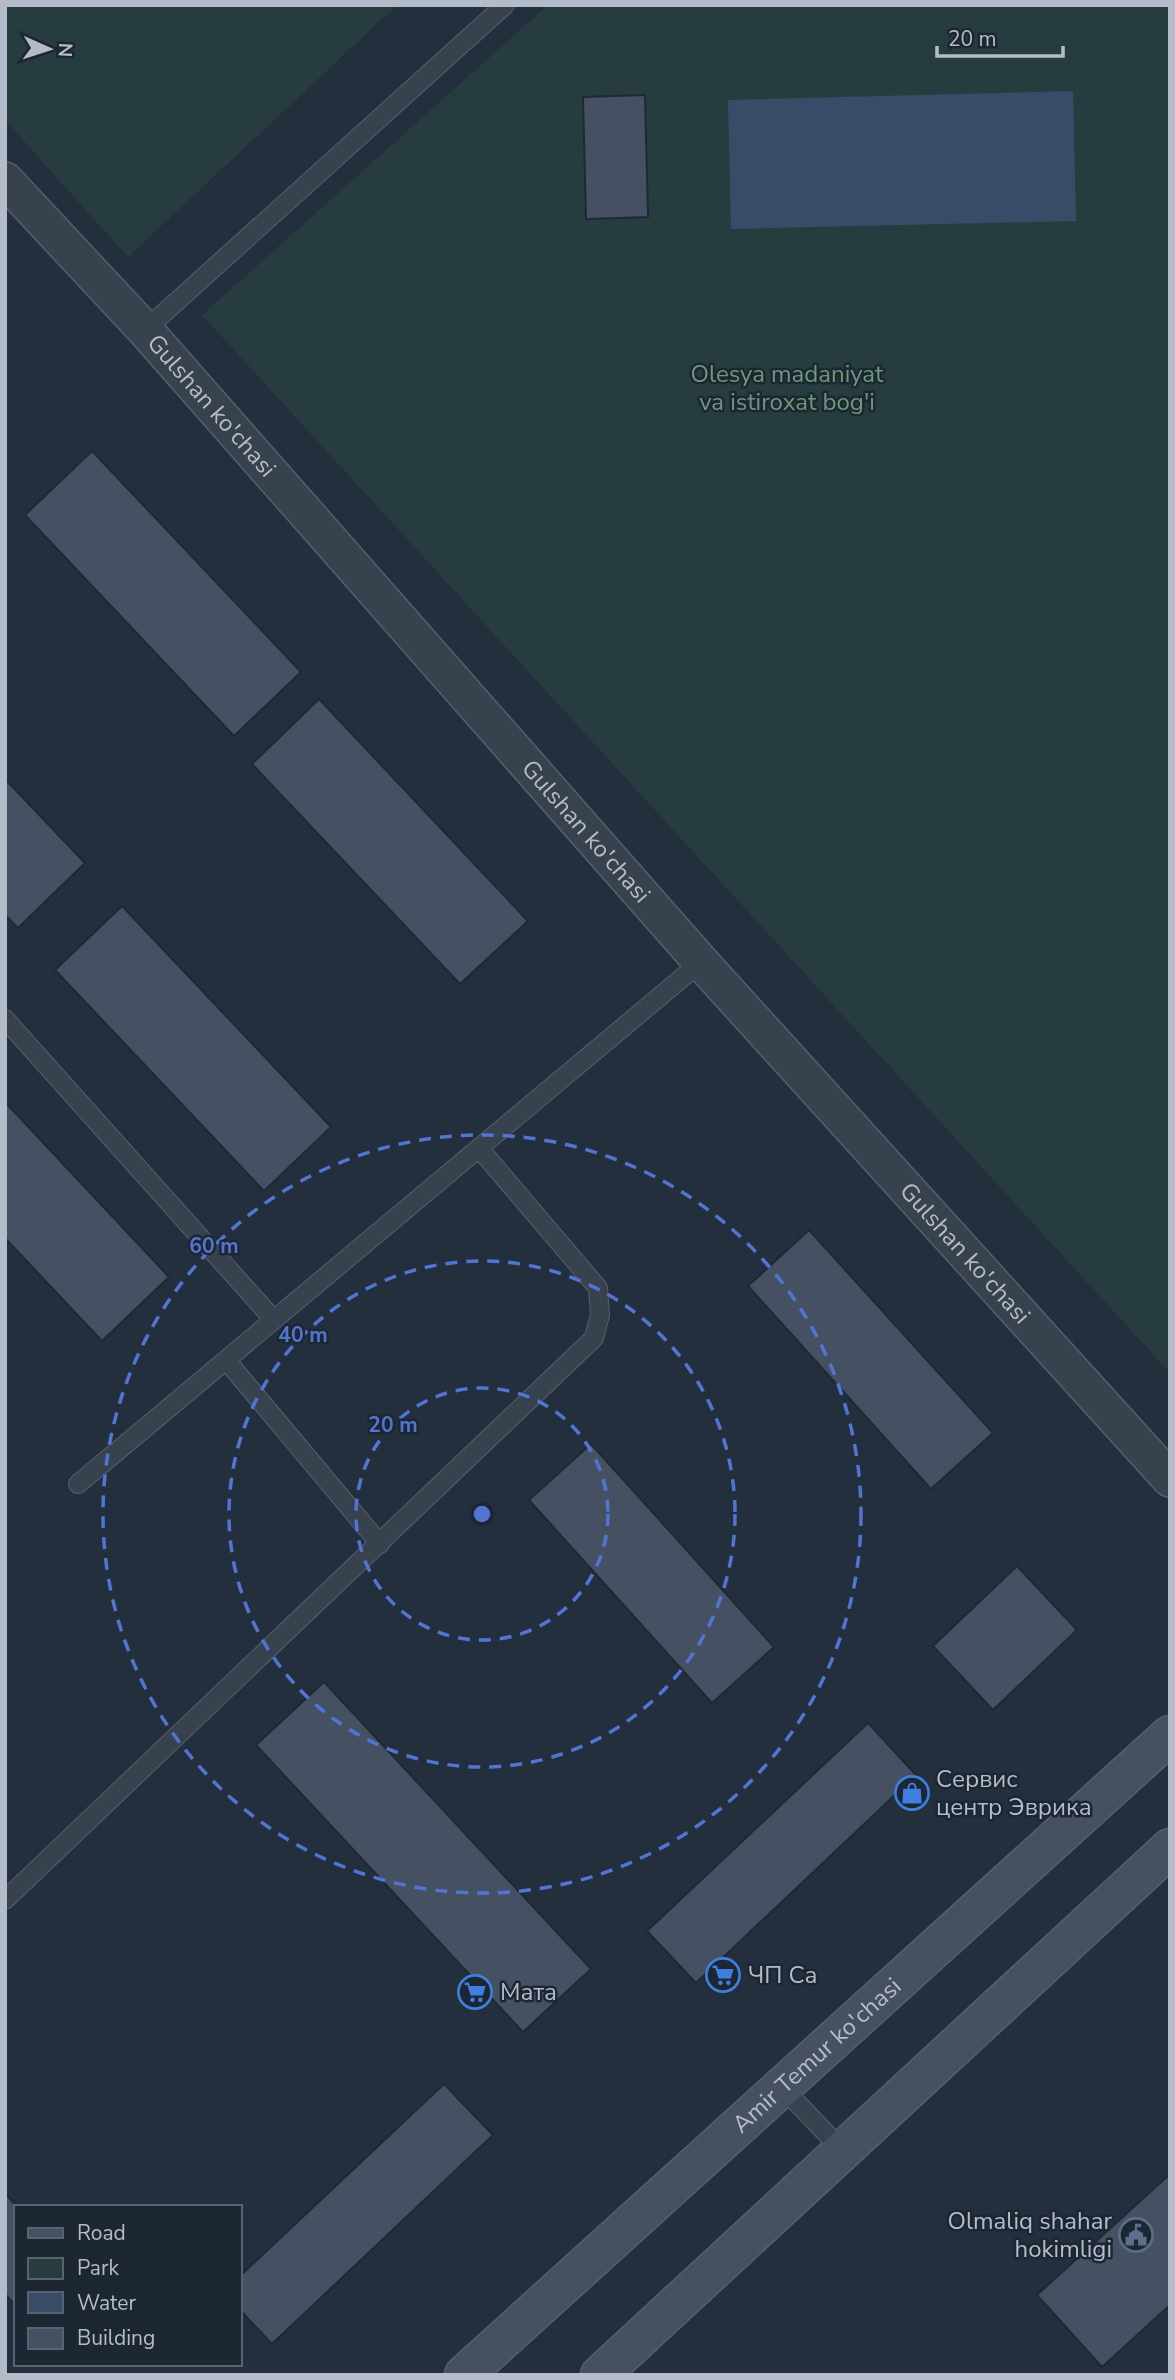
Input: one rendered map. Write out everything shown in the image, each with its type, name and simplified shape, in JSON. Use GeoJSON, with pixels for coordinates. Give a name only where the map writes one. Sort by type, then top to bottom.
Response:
{"type":"FeatureCollection","features":[{"type":"Feature","properties":{"kind":"main road","name":"Amir Temur ko'chasi"},"geometry":{"type":"LineString","coordinates":[[464,2375],[1170,1735]]}},
{"type":"Feature","properties":{"kind":"main road"},"geometry":{"type":"LineString","coordinates":[[601,2375],[1170,1848]]}},
{"type":"Feature","properties":{"kind":"street","name":"Gulshan ko'chasi"},"geometry":{"type":"LineString","coordinates":[[5,180],[145,330],[701,962],[1170,1479]]}},
{"type":"Feature","properties":{"kind":"lane"},"geometry":{"type":"LineString","coordinates":[[145,330],[505,5]]}},
{"type":"Feature","properties":{"kind":"lane"},"geometry":{"type":"LineString","coordinates":[[78,1484],[701,962]]}},
{"type":"Feature","properties":{"kind":"lane"},"geometry":{"type":"LineString","coordinates":[[5,1019],[274,1320]]}},
{"type":"Feature","properties":{"kind":"lane"},"geometry":{"type":"LineString","coordinates":[[5,1900],[594,1338],[600,1315],[598,1288],[479,1148]]}},
{"type":"Feature","properties":{"kind":"lane"},"geometry":{"type":"LineString","coordinates":[[226,1360],[380,1544]]}},
{"type":"Feature","properties":{"kind":"lane"},"geometry":{"type":"LineString","coordinates":[[782,2087],[842,2150]]}},
{"type":"Feature","properties":{"kind":"green space"},"geometry":{"type":"Polygon","coordinates":[[[5,5],[397,5],[128,257],[5,120],[5,5]]]}},
{"type":"Feature","properties":{"kind":"green space","name":"Olesya madaniyat va istiroxat bog'i"},"geometry":{"type":"Polygon","coordinates":[[[548,5],[1170,5],[1170,1373],[202,315],[548,5]]]}},
{"type":"Feature","properties":{"kind":"water"},"geometry":{"type":"Polygon","coordinates":[[[1073,91],[1076,221],[731,229],[728,100],[1073,91]]]}},
{"type":"Feature","properties":{"kind":"building"},"geometry":{"type":"Polygon","coordinates":[[[645,95],[648,217],[586,219],[583,97],[645,95]]]}},
{"type":"Feature","properties":{"kind":"building"},"geometry":{"type":"Polygon","coordinates":[[[92,451],[301,672],[234,736],[25,515],[92,451]]]}},
{"type":"Feature","properties":{"kind":"building"},"geometry":{"type":"Polygon","coordinates":[[[319,699],[528,921],[460,984],[252,764],[319,699]]]}},
{"type":"Feature","properties":{"kind":"building"},"geometry":{"type":"Polygon","coordinates":[[[5,779],[85,863],[18,928],[5,915],[5,779]]]}},
{"type":"Feature","properties":{"kind":"building"},"geometry":{"type":"Polygon","coordinates":[[[122,906],[331,1127],[264,1191],[55,970],[122,906]]]}},
{"type":"Feature","properties":{"kind":"building"},"geometry":{"type":"Polygon","coordinates":[[[5,1102],[169,1277],[102,1341],[5,1238],[5,1102]]]}},
{"type":"Feature","properties":{"kind":"building"},"geometry":{"type":"Polygon","coordinates":[[[809,1230],[993,1433],[931,1489],[748,1286],[809,1230]]]}},
{"type":"Feature","properties":{"kind":"building"},"geometry":{"type":"Polygon","coordinates":[[[591,1444],[774,1647],[712,1703],[529,1500],[591,1444]]]}},
{"type":"Feature","properties":{"kind":"building"},"geometry":{"type":"Polygon","coordinates":[[[1017,1566],[1077,1630],[993,1710],[933,1646],[1017,1566]]]}},
{"type":"Feature","properties":{"kind":"building"},"geometry":{"type":"Polygon","coordinates":[[[324,1682],[591,1969],[523,2032],[256,1745],[324,1682]]]}},
{"type":"Feature","properties":{"kind":"building"},"geometry":{"type":"Polygon","coordinates":[[[868,1723],[916,1775],[696,1983],[647,1931],[868,1723]]]}},
{"type":"Feature","properties":{"kind":"building"},"geometry":{"type":"Polygon","coordinates":[[[444,2084],[493,2135],[272,2344],[242,2312],[242,2274],[444,2084]]]}},
{"type":"Feature","properties":{"kind":"building","name":"Olmaliq shahar hokimligi"},"geometry":{"type":"Polygon","coordinates":[[[1170,2174],[1170,2305],[1102,2367],[1037,2295],[1170,2174]]]}},
{"type":"Feature","properties":{"kind":"building"},"geometry":{"type":"Polygon","coordinates":[[[5,2193],[15,2205],[14,2304],[5,2294],[5,2193]]]}},
{"type":"Feature","properties":{"kind":"place","name":"Сервис центр Эврика"},"geometry":{"type":"Point","coordinates":[912,1793]}},
{"type":"Feature","properties":{"kind":"place","name":"ЧП Са"},"geometry":{"type":"Point","coordinates":[723,1975]}},
{"type":"Feature","properties":{"kind":"place","name":"Мата"},"geometry":{"type":"Point","coordinates":[475,1992]}},
{"type":"Feature","properties":{"kind":"place","name":"Olmaliq shahar hokimligi"},"geometry":{"type":"Point","coordinates":[1136,2235]}}]}
